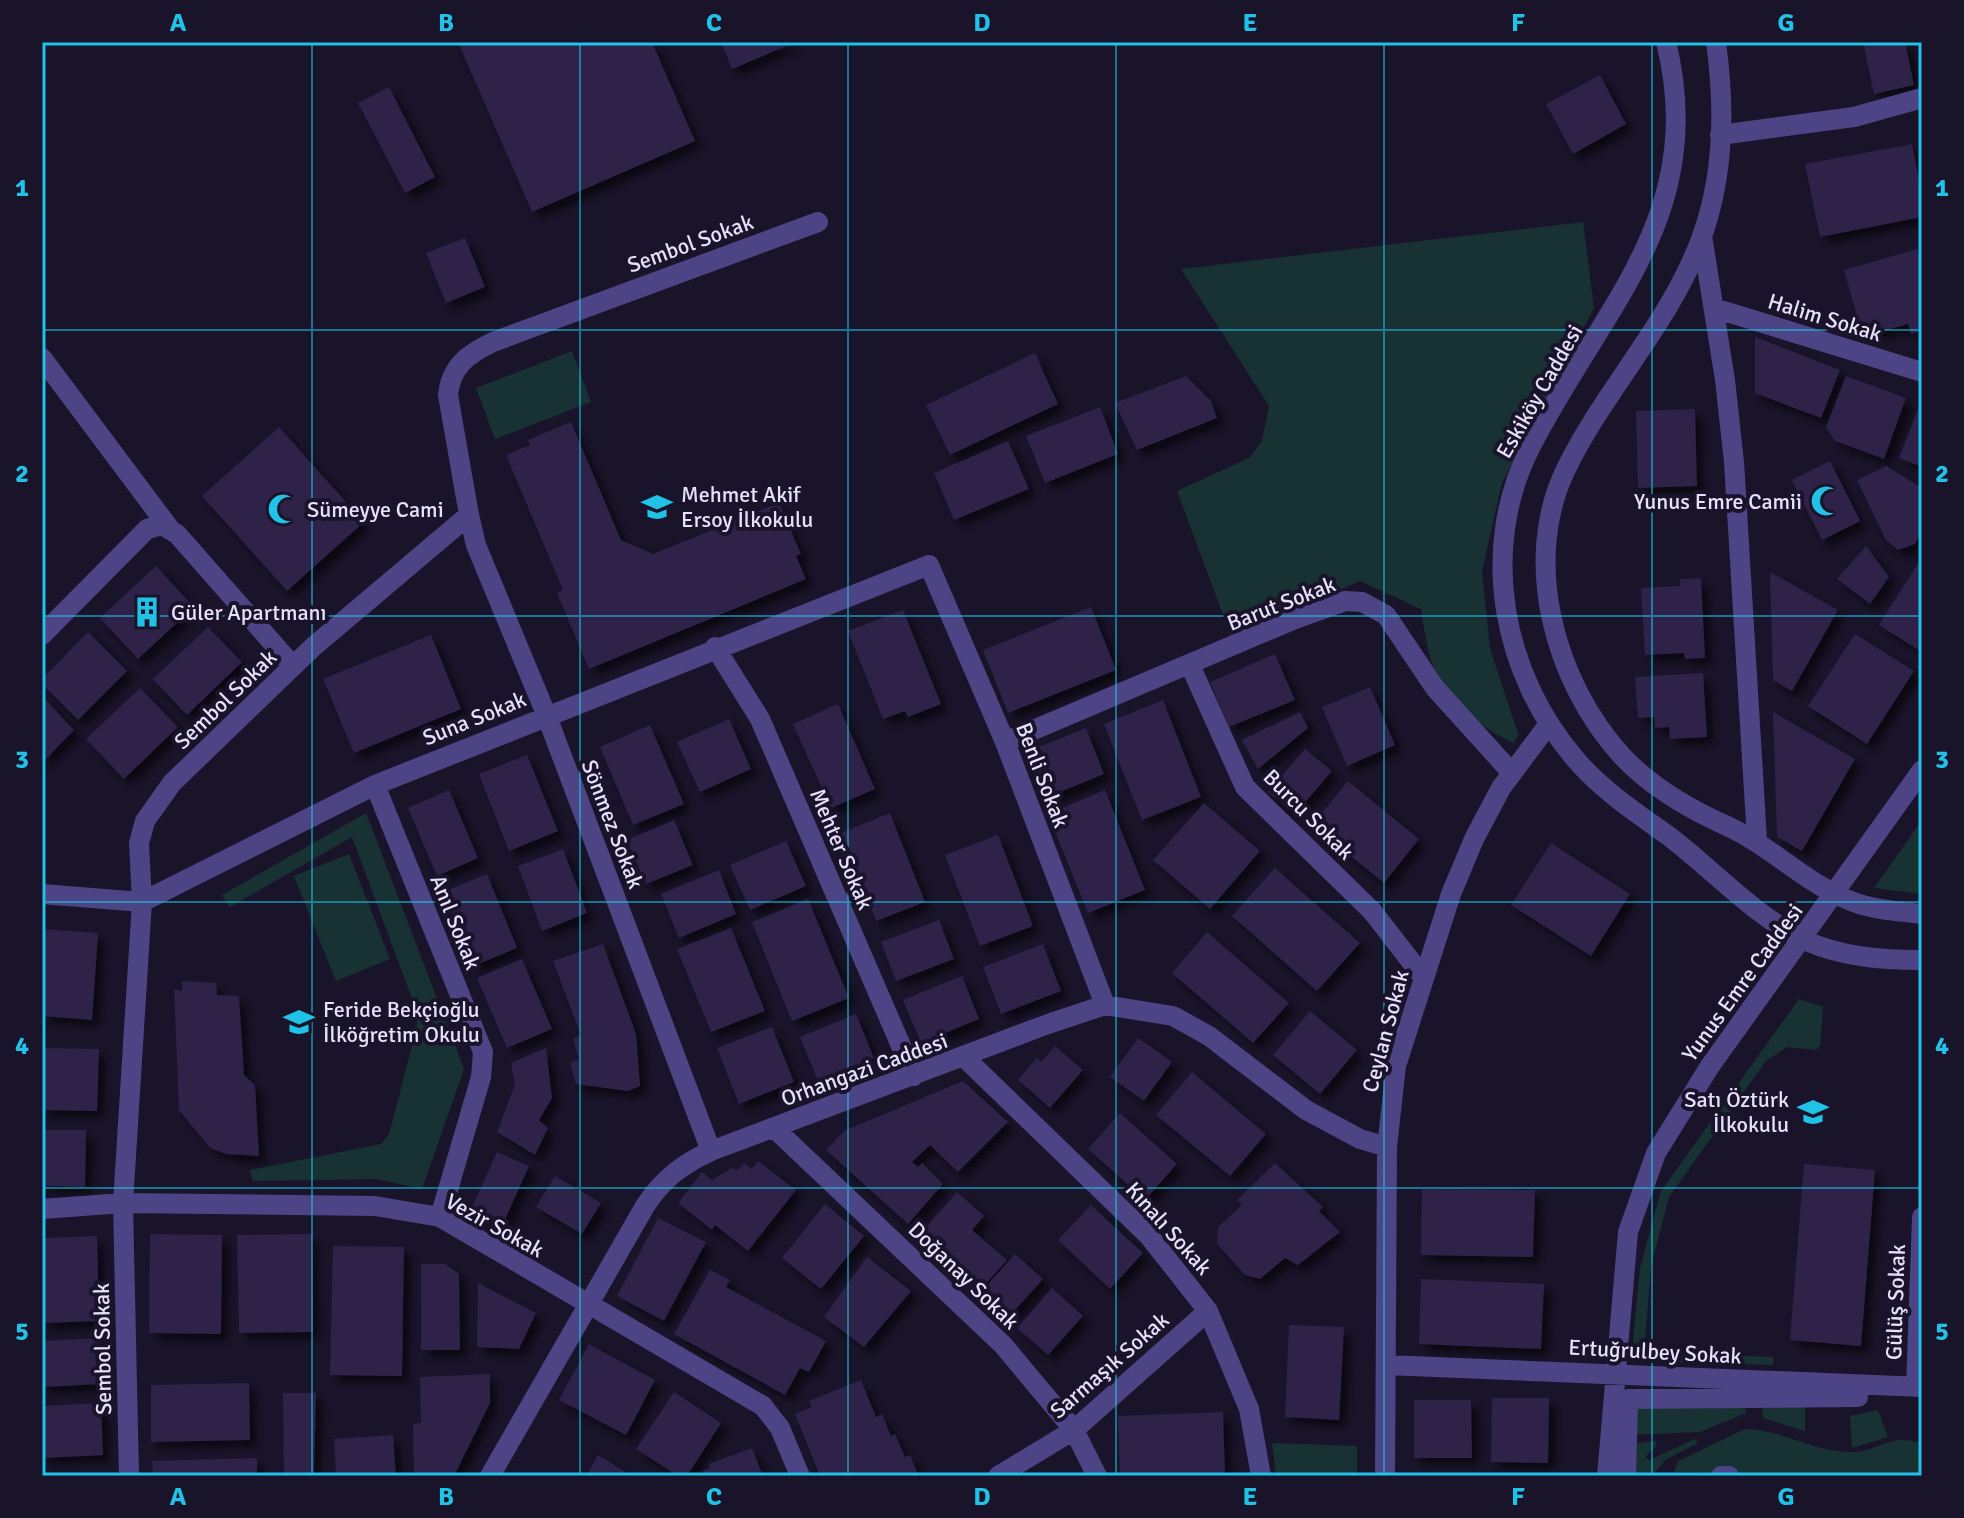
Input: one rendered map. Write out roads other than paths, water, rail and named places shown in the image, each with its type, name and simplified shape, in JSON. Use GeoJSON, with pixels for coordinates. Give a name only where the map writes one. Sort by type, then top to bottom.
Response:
{"type":"FeatureCollection","features":[{"type":"Feature","properties":{"kind":"street","name":"Eskiköy Caddesi"},"geometry":{"type":"LineString","coordinates":[[1666,42],[1676,94],[1676,130],[1669,177],[1653,234],[1622,298],[1531,446],[1506,514],[1501,544],[1507,618],[1517,657],[1548,725],[1579,763],[1617,798],[1801,938],[1847,954],[1922,960]]}},
{"type":"Feature","properties":{"kind":"street"},"geometry":{"type":"LineString","coordinates":[[1716,42],[1720,135],[1718,177],[1702,236],[1679,286],[1566,468],[1556,492],[1546,558],[1548,594],[1557,642],[1573,684],[1596,725],[1623,757],[1690,810],[1757,840],[1836,894],[1866,906],[1922,914]]}},
{"type":"Feature","properties":{"kind":"street"},"geometry":{"type":"LineString","coordinates":[[1720,135],[1854,117],[1922,98]]}},
{"type":"Feature","properties":{"kind":"street","name":"Sembol Sokak"},"geometry":{"type":"LineString","coordinates":[[129,1476],[123,1203],[142,902],[139,843],[145,821],[172,783],[293,666],[353,611],[469,515],[448,395],[450,379],[472,352],[818,222]]}},
{"type":"Feature","properties":{"kind":"street"},"geometry":{"type":"LineString","coordinates":[[1702,236],[1734,462],[1757,840]]}},
{"type":"Feature","properties":{"kind":"street","name":"Halim Sokak"},"geometry":{"type":"LineString","coordinates":[[1714,308],[1922,372]]}},
{"type":"Feature","properties":{"kind":"street"},"geometry":{"type":"LineString","coordinates":[[42,358],[170,529],[293,666]]}},
{"type":"Feature","properties":{"kind":"street","name":"Sönmez Sokak"},"geometry":{"type":"LineString","coordinates":[[469,515],[476,545],[546,714],[711,1151]]}},
{"type":"Feature","properties":{"kind":"street"},"geometry":{"type":"LineString","coordinates":[[42,635],[147,529],[162,525],[170,529]]}},
{"type":"Feature","properties":{"kind":"street","name":"Suna Sokak"},"geometry":{"type":"LineString","coordinates":[[142,902],[375,785],[546,714],[929,565]]}},
{"type":"Feature","properties":{"kind":"street","name":"Benli Sokak"},"geometry":{"type":"LineString","coordinates":[[929,565],[1005,742],[1105,1005]]}},
{"type":"Feature","properties":{"kind":"street","name":"Barut Sokak"},"geometry":{"type":"LineString","coordinates":[[1005,742],[1323,608],[1345,601],[1362,602],[1386,615],[1435,688],[1511,772]]}},
{"type":"Feature","properties":{"kind":"street","name":"Mehter Sokak"},"geometry":{"type":"LineString","coordinates":[[715,647],[760,719],[914,1076]]}},
{"type":"Feature","properties":{"kind":"street","name":"Burcu Sokak"},"geometry":{"type":"LineString","coordinates":[[1190,665],[1245,787],[1372,911],[1424,978]]}},
{"type":"Feature","properties":{"kind":"street","name":"Ceylan Sokak"},"geometry":{"type":"LineString","coordinates":[[1385,1476],[1387,1147],[1396,1066],[1451,894],[1474,839],[1511,772],[1548,725]]}},
{"type":"Feature","properties":{"kind":"street","name":"Yunus Emre Caddesi"},"geometry":{"type":"LineString","coordinates":[[1607,1476],[1628,1232],[1643,1181],[1691,1094],[1922,770]]}},
{"type":"Feature","properties":{"kind":"street","name":"Anıl Sokak"},"geometry":{"type":"LineString","coordinates":[[375,785],[483,1052],[481,1077],[440,1217]]}},
{"type":"Feature","properties":{"kind":"street"},"geometry":{"type":"LineString","coordinates":[[42,894],[142,902]]}},
{"type":"Feature","properties":{"kind":"street","name":"Orhangazi Caddesi"},"geometry":{"type":"LineString","coordinates":[[490,1476],[659,1184],[677,1169],[711,1151],[1105,1005],[1187,1021],[1306,1110],[1360,1139],[1387,1147]]}},
{"type":"Feature","properties":{"kind":"street","name":"Kınalı Sokak"},"geometry":{"type":"LineString","coordinates":[[965,1058],[1149,1236],[1208,1311],[1249,1409],[1261,1476]]}},
{"type":"Feature","properties":{"kind":"street","name":"Doğanay Sokak"},"geometry":{"type":"LineString","coordinates":[[774,1128],[981,1322],[1052,1400],[1074,1430],[1097,1476]]}},
{"type":"Feature","properties":{"kind":"street","name":"Vezir Sokak"},"geometry":{"type":"LineString","coordinates":[[42,1209],[123,1203],[375,1206],[440,1217],[768,1410],[780,1428],[800,1476]]}},
{"type":"Feature","properties":{"kind":"street","name":"Gülüş Sokak"},"geometry":{"type":"LineString","coordinates":[[1920,1390],[1922,1217]]}},
{"type":"Feature","properties":{"kind":"street","name":"Sarmaşık Sokak"},"geometry":{"type":"LineString","coordinates":[[998,1476],[1074,1430],[1208,1311]]}},
{"type":"Feature","properties":{"kind":"street","name":"Ertuğrulbey Sokak"},"geometry":{"type":"LineString","coordinates":[[1387,1365],[1614,1373],[1920,1390]]}},
{"type":"Feature","properties":{"kind":"street"},"geometry":{"type":"LineString","coordinates":[[1626,1476],[1628,1399],[1920,1390]]}},
{"type":"Feature","properties":{"kind":"street"},"geometry":{"type":"LineString","coordinates":[[1721,1476],[1729,1476]]}},
{"type":"Feature","properties":{"kind":"place","name":"Yunus Emre Camii"},"geometry":{"type":"Point","coordinates":[1826,501]}},
{"type":"Feature","properties":{"kind":"place","name":"Mehmet Akif Ersoy İlkokulu"},"geometry":{"type":"Point","coordinates":[657,507]}},
{"type":"Feature","properties":{"kind":"place","name":"Sümeyye Cami"},"geometry":{"type":"Point","coordinates":[283,509]}},
{"type":"Feature","properties":{"kind":"place","name":"Güler Apartmanı"},"geometry":{"type":"Point","coordinates":[147,612]}},
{"type":"Feature","properties":{"kind":"place","name":"Feride Bekçioğlu İlköğretim Okulu"},"geometry":{"type":"Point","coordinates":[299,1022]}},
{"type":"Feature","properties":{"kind":"place","name":"Satı Öztürk İlkokulu"},"geometry":{"type":"Point","coordinates":[1813,1112]}}]}
